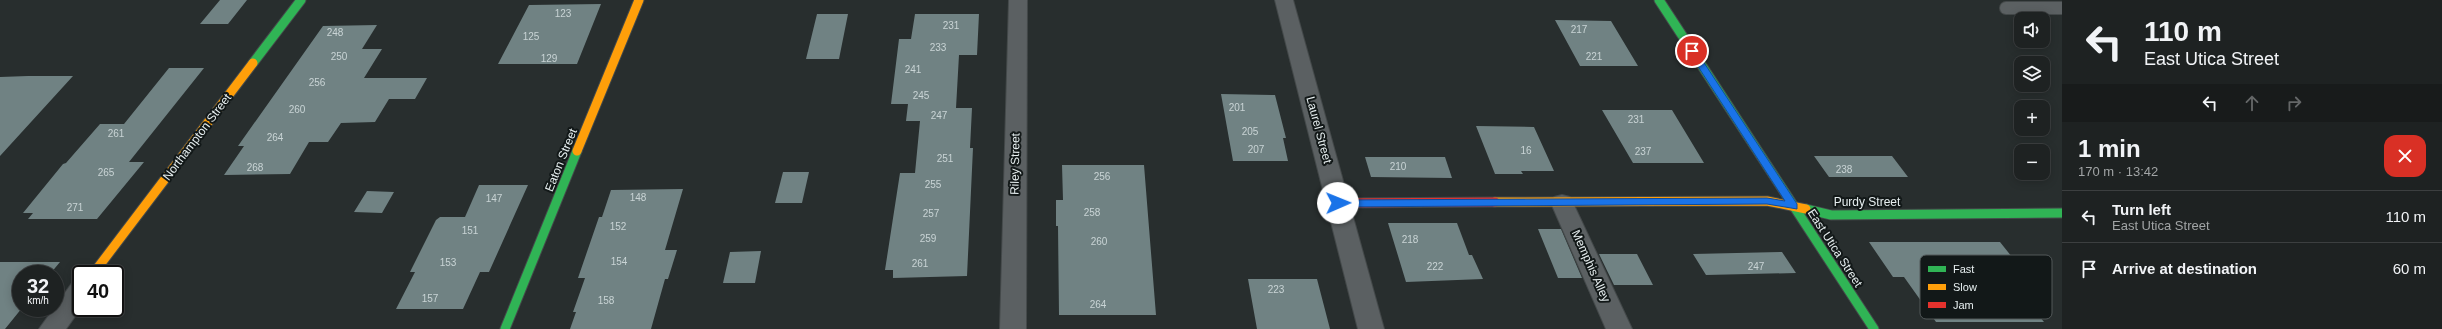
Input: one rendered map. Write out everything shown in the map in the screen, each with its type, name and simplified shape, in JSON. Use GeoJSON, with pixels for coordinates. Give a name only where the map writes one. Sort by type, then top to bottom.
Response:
{"type":"FeatureCollection","features":[{"type":"Feature","properties":{"kind":"street","name":"Northampton Street"},"geometry":{"type":"LineString","coordinates":[[101,265],[301,0]]}},
{"type":"Feature","properties":{"kind":"street","name":"Eaton Street"},"geometry":{"type":"LineString","coordinates":[[506,329],[639,0]]}},
{"type":"Feature","properties":{"kind":"street","name":"Riley Street"},"geometry":{"type":"LineString","coordinates":[[1013,329],[1018,0]]}},
{"type":"Feature","properties":{"kind":"street","name":"Laurel Street"},"geometry":{"type":"LineString","coordinates":[[1284,0],[1371,329]]}},
{"type":"Feature","properties":{"kind":"street","name":"East Utica Street"},"geometry":{"type":"LineString","coordinates":[[1659,0],[1874,329]]}},
{"type":"Feature","properties":{"kind":"street","name":"Purdy Street"},"geometry":{"type":"LineString","coordinates":[[1338,203],[1767,201],[1831,215],[2062,213]]}},
{"type":"Feature","properties":{"kind":"street","name":"Memphis Alley"},"geometry":{"type":"LineString","coordinates":[[1562,203],[1619,329]]}},
{"type":"Feature","properties":{"kind":"street"},"geometry":{"type":"LineString","coordinates":[[52,329],[72,302]]}},
{"type":"Feature","properties":{"kind":"lane"},"geometry":{"type":"LineString","coordinates":[[2006,8],[2062,8]]}},
{"type":"Feature","properties":{"kind":"building"},"geometry":{"type":"Polygon","coordinates":[[[220,0],[247,0],[228,24],[200,24],[220,0]]]}},
{"type":"Feature","properties":{"kind":"building"},"geometry":{"type":"Polygon","coordinates":[[[601,4],[577,64],[498,64],[529,5],[601,4]]]}},
{"type":"Feature","properties":{"kind":"building"},"geometry":{"type":"Polygon","coordinates":[[[817,14],[848,14],[839,59],[806,59],[817,14]]]}},
{"type":"Feature","properties":{"kind":"building"},"geometry":{"type":"Polygon","coordinates":[[[915,14],[979,14],[977,55],[959,55],[956,108],[972,108],[970,148],[973,148],[967,276],[893,278],[893,270],[885,270],[900,173],[915,173],[920,121],[906,121],[908,104],[891,104],[899,39],[911,39],[915,14]]]}},
{"type":"Feature","properties":{"kind":"building"},"geometry":{"type":"Polygon","coordinates":[[[1555,20],[1611,21],[1638,66],[1580,66],[1555,20]]]}},
{"type":"Feature","properties":{"kind":"building"},"geometry":{"type":"Polygon","coordinates":[[[377,25],[362,49],[382,49],[364,78],[427,78],[415,99],[389,99],[375,122],[341,123],[328,142],[309,142],[290,174],[224,175],[244,146],[238,146],[323,26],[377,25]]]}},
{"type":"Feature","properties":{"kind":"building"},"geometry":{"type":"Polygon","coordinates":[[[169,68],[204,68],[129,162],[144,162],[97,219],[28,219],[33,213],[23,213],[63,164],[66,163],[100,124],[124,124],[169,68]]]}},
{"type":"Feature","properties":{"kind":"building"},"geometry":{"type":"Polygon","coordinates":[[[73,76],[0,156],[0,77],[73,76]]]}},
{"type":"Feature","properties":{"kind":"building"},"geometry":{"type":"Polygon","coordinates":[[[1221,94],[1275,95],[1286,138],[1283,138],[1288,161],[1233,161],[1221,94]]]}},
{"type":"Feature","properties":{"kind":"building"},"geometry":{"type":"Polygon","coordinates":[[[1602,110],[1672,110],[1704,163],[1633,163],[1602,110]]]}},
{"type":"Feature","properties":{"kind":"building"},"geometry":{"type":"Polygon","coordinates":[[[1476,126],[1534,127],[1554,171],[1521,171],[1523,174],[1495,174],[1476,126]]]}},
{"type":"Feature","properties":{"kind":"building"},"geometry":{"type":"Polygon","coordinates":[[[1814,156],[1892,156],[1908,177],[1829,177],[1814,156]]]}},
{"type":"Feature","properties":{"kind":"building"},"geometry":{"type":"Polygon","coordinates":[[[1365,157],[1445,157],[1452,178],[1371,177],[1365,157]]]}},
{"type":"Feature","properties":{"kind":"building"},"geometry":{"type":"Polygon","coordinates":[[[1062,165],[1144,165],[1156,315],[1059,315],[1058,226],[1056,226],[1056,200],[1063,200],[1062,165]]]}},
{"type":"Feature","properties":{"kind":"building"},"geometry":{"type":"Polygon","coordinates":[[[783,172],[809,172],[802,203],[775,203],[783,172]]]}},
{"type":"Feature","properties":{"kind":"building"},"geometry":{"type":"Polygon","coordinates":[[[479,185],[528,185],[489,272],[480,272],[463,309],[396,309],[415,272],[410,272],[436,220],[440,217],[465,217],[479,185]]]}},
{"type":"Feature","properties":{"kind":"building"},"geometry":{"type":"Polygon","coordinates":[[[683,189],[665,250],[677,250],[668,279],[665,279],[651,329],[570,329],[576,312],[573,312],[585,278],[578,278],[599,217],[602,217],[611,190],[683,189]]]}},
{"type":"Feature","properties":{"kind":"building"},"geometry":{"type":"Polygon","coordinates":[[[367,191],[394,192],[382,213],[354,212],[367,191]]]}},
{"type":"Feature","properties":{"kind":"building"},"geometry":{"type":"Polygon","coordinates":[[[1388,223],[1457,223],[1469,255],[1472,255],[1483,279],[1406,282],[1388,223]]]}},
{"type":"Feature","properties":{"kind":"building"},"geometry":{"type":"Polygon","coordinates":[[[1538,229],[1561,229],[1582,278],[1558,278],[1538,229]]]}},
{"type":"Feature","properties":{"kind":"building"},"geometry":{"type":"Polygon","coordinates":[[[1869,242],[2000,242],[2010,255],[1920,255],[1920,300],[1904,277],[1893,277],[1869,242]]]}},
{"type":"Feature","properties":{"kind":"building"},"geometry":{"type":"Polygon","coordinates":[[[761,251],[755,283],[723,283],[730,252],[761,251]]]}},
{"type":"Feature","properties":{"kind":"building"},"geometry":{"type":"Polygon","coordinates":[[[1782,252],[1796,273],[1706,275],[1693,254],[1782,252]]]}},
{"type":"Feature","properties":{"kind":"building"},"geometry":{"type":"Polygon","coordinates":[[[1599,254],[1637,254],[1653,285],[1614,285],[1599,254]]]}},
{"type":"Feature","properties":{"kind":"building"},"geometry":{"type":"Polygon","coordinates":[[[0,262],[60,262],[58,265],[12,265],[12,317],[15,317],[5,329],[0,329],[0,262]]]}},
{"type":"Feature","properties":{"kind":"building"},"geometry":{"type":"Polygon","coordinates":[[[1248,279],[1317,279],[1330,329],[1257,329],[1248,279]]]}},
{"type":"Feature","properties":{"kind":"building"},"geometry":{"type":"Polygon","coordinates":[[[1934,319],[2042,319],[2044,322],[1936,322],[1934,319]]]}},
{"type":"Feature","properties":{"kind":"traffic: fast"},"geometry":{"type":"LineString","coordinates":[[253,63],[301,0]]}},
{"type":"Feature","properties":{"kind":"traffic: fast"},"geometry":{"type":"LineString","coordinates":[[1659,0],[1874,329]]}},
{"type":"Feature","properties":{"kind":"traffic: fast"},"geometry":{"type":"LineString","coordinates":[[505,329],[577,151]]}},
{"type":"Feature","properties":{"kind":"traffic: fast"},"geometry":{"type":"LineString","coordinates":[[1806,209],[1831,215],[2062,213]]}},
{"type":"Feature","properties":{"kind":"traffic: slow"},"geometry":{"type":"LineString","coordinates":[[577,151],[639,0]]}},
{"type":"Feature","properties":{"kind":"traffic: slow"},"geometry":{"type":"LineString","coordinates":[[100,265],[253,63]]}},
{"type":"Feature","properties":{"kind":"traffic: slow"},"geometry":{"type":"LineString","coordinates":[[1495,202],[1767,201],[1806,209]]}},
{"type":"Feature","properties":{"kind":"traffic: jam"},"geometry":{"type":"LineString","coordinates":[[1338,203],[1495,202]]}},
{"type":"Feature","properties":{"kind":"route"},"geometry":{"type":"LineString","coordinates":[[1338,203],[1767,201],[1793,207],[1692,51]]}}]}
